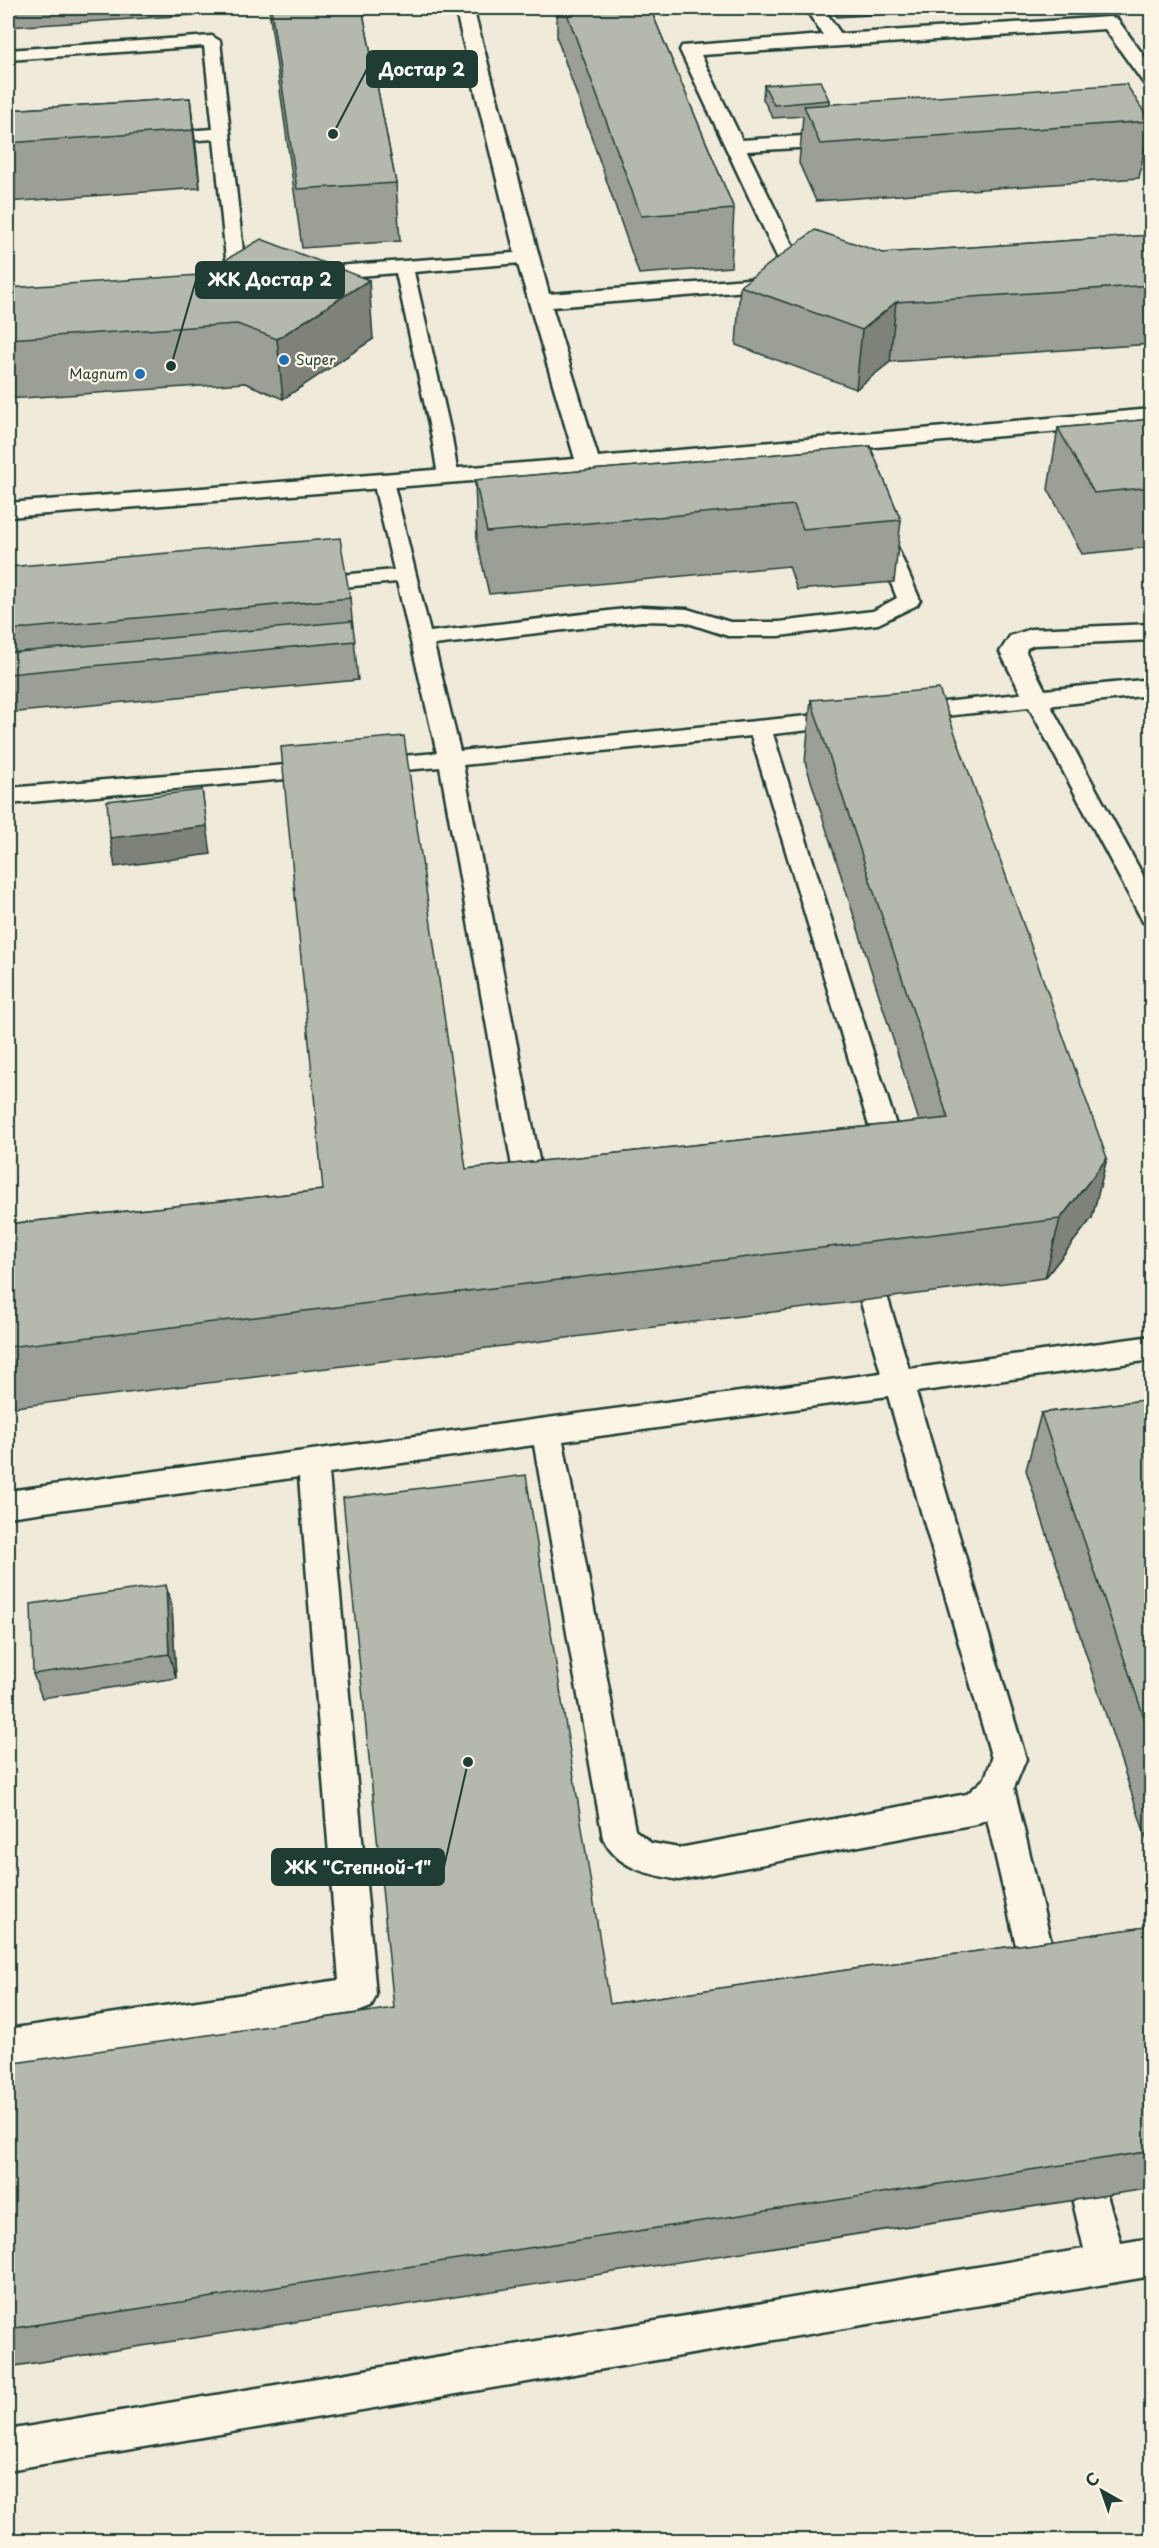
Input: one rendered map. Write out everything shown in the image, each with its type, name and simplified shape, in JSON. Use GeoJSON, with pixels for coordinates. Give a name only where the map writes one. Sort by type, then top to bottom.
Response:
{"type":"FeatureCollection","features":[{"type":"Feature","properties":{"kind":"street"},"geometry":{"type":"LineString","coordinates":[[464,8],[527,258],[589,465]]}},
{"type":"Feature","properties":{"kind":"street"},"geometry":{"type":"LineString","coordinates":[[814,8],[836,40]]}},
{"type":"Feature","properties":{"kind":"street"},"geometry":{"type":"LineString","coordinates":[[799,281],[688,50],[1110,23],[1152,81]]}},
{"type":"Feature","properties":{"kind":"street"},"geometry":{"type":"LineString","coordinates":[[735,146],[866,138]]}},
{"type":"Feature","properties":{"kind":"street"},"geometry":{"type":"LineString","coordinates":[[540,301],[822,279]]}},
{"type":"Feature","properties":{"kind":"street"},"geometry":{"type":"LineString","coordinates":[[8,510],[589,465],[849,452],[1152,416]]}},
{"type":"Feature","properties":{"kind":"street"},"geometry":{"type":"LineString","coordinates":[[1152,632],[1031,637],[1015,645],[1013,652],[1036,699],[1152,687]]}},
{"type":"Feature","properties":{"kind":"lane"},"geometry":{"type":"LineString","coordinates":[[8,56],[212,41],[222,133],[243,278],[216,288]]}},
{"type":"Feature","properties":{"kind":"lane"},"geometry":{"type":"LineString","coordinates":[[139,139],[222,133]]}},
{"type":"Feature","properties":{"kind":"lane"},"geometry":{"type":"LineString","coordinates":[[285,275],[527,258]]}},
{"type":"Feature","properties":{"kind":"lane"},"geometry":{"type":"LineString","coordinates":[[404,267],[442,438],[448,476]]}},
{"type":"Feature","properties":{"kind":"lane"},"geometry":{"type":"LineString","coordinates":[[382,481],[450,759],[528,1177],[574,1172]]}},
{"type":"Feature","properties":{"kind":"lane"},"geometry":{"type":"LineString","coordinates":[[421,640],[642,614],[687,616],[728,629],[779,628],[878,617],[909,600],[874,513]]}},
{"type":"Feature","properties":{"kind":"lane"},"geometry":{"type":"LineString","coordinates":[[288,585],[406,575]]}},
{"type":"Feature","properties":{"kind":"lane"},"geometry":{"type":"LineString","coordinates":[[8,796],[450,759],[1036,699],[1152,916]]}},
{"type":"Feature","properties":{"kind":"lane"},"geometry":{"type":"LineString","coordinates":[[760,729],[886,1138],[831,1143]]}},
{"type":"Feature","properties":{"kind":"lane"},"geometry":{"type":"LineString","coordinates":[[546,1431],[620,1838],[643,1857],[679,1864],[976,1808],[997,1788],[1009,1759],[874,1299]]}},
{"type":"Feature","properties":{"kind":"lane"},"geometry":{"type":"LineString","coordinates":[[8,1504],[1152,1348]]}},
{"type":"Feature","properties":{"kind":"lane"},"geometry":{"type":"LineString","coordinates":[[8,2047],[358,1995],[313,1462]]}},
{"type":"Feature","properties":{"kind":"lane"},"geometry":{"type":"LineString","coordinates":[[997,1788],[1043,1985]]}},
{"type":"Feature","properties":{"kind":"lane"},"geometry":{"type":"LineString","coordinates":[[1091,2198],[1107,2265]]}},
{"type":"Feature","properties":{"kind":"lane"},"geometry":{"type":"LineString","coordinates":[[8,2450],[1152,2257]]}},
{"type":"Feature","properties":{"kind":"building"},"geometry":{"type":"Polygon","coordinates":[[[271,8],[362,8],[396,183],[297,189],[271,8]]]}},
{"type":"Feature","properties":{"kind":"building"},"geometry":{"type":"Polygon","coordinates":[[[565,8],[650,8],[734,209],[641,216],[565,8]]]}},
{"type":"Feature","properties":{"kind":"building"},"geometry":{"type":"Polygon","coordinates":[[[820,81],[829,100],[774,105],[764,85],[820,81]]]}},
{"type":"Feature","properties":{"kind":"building"},"geometry":{"type":"Polygon","coordinates":[[[1126,84],[1150,121],[820,144],[804,106],[1126,84]]]}},
{"type":"Feature","properties":{"kind":"building"},"geometry":{"type":"Polygon","coordinates":[[[190,98],[193,130],[8,143],[8,110],[190,98]]]}},
{"type":"Feature","properties":{"kind":"building"},"geometry":{"type":"Polygon","coordinates":[[[815,230],[883,253],[1152,235],[1152,285],[896,302],[862,330],[740,286],[815,230]]]}},
{"type":"Feature","properties":{"kind":"building"},"geometry":{"type":"Polygon","coordinates":[[[261,239],[369,280],[277,339],[237,324],[8,339],[8,288],[200,275],[261,239]]]}},
{"type":"Feature","properties":{"kind":"building"},"geometry":{"type":"Polygon","coordinates":[[[1152,419],[1152,487],[1094,493],[1058,428],[1152,419]]]}},
{"type":"Feature","properties":{"kind":"building"},"geometry":{"type":"Polygon","coordinates":[[[870,446],[901,520],[803,529],[794,505],[487,532],[475,480],[870,446]]]}},
{"type":"Feature","properties":{"kind":"building"},"geometry":{"type":"Polygon","coordinates":[[[340,538],[350,598],[8,630],[8,567],[340,538]]]}},
{"type":"Feature","properties":{"kind":"building"},"geometry":{"type":"Polygon","coordinates":[[[352,621],[355,641],[8,674],[8,653],[352,621]]]}},
{"type":"Feature","properties":{"kind":"building"},"geometry":{"type":"Polygon","coordinates":[[[939,689],[1107,1158],[1060,1219],[8,1347],[8,1224],[323,1190],[281,747],[404,736],[466,1169],[948,1118],[811,700],[939,689]]]}},
{"type":"Feature","properties":{"kind":"building"},"geometry":{"type":"Polygon","coordinates":[[[202,790],[207,826],[110,838],[107,801],[202,790]]]}},
{"type":"Feature","properties":{"kind":"building"},"geometry":{"type":"Polygon","coordinates":[[[1152,1399],[1152,1741],[1041,1413],[1152,1399]]]}},
{"type":"Feature","properties":{"kind":"building"},"geometry":{"type":"Polygon","coordinates":[[[526,1475],[610,2004],[1152,1926],[1152,2151],[8,2329],[8,2064],[394,2008],[343,1498],[526,1475]]]}},
{"type":"Feature","properties":{"kind":"building"},"geometry":{"type":"Polygon","coordinates":[[[166,1585],[169,1654],[33,1674],[31,1604],[166,1585]]]}},
{"type":"Feature","properties":{"kind":"place","name":"Достар 2"},"geometry":{"type":"Point","coordinates":[333,134]}},
{"type":"Feature","properties":{"kind":"place","name":"Super"},"geometry":{"type":"Point","coordinates":[284,360]}},
{"type":"Feature","properties":{"kind":"place","name":"ЖК Достар 2"},"geometry":{"type":"Point","coordinates":[171,366]}},
{"type":"Feature","properties":{"kind":"place","name":"Magnum"},"geometry":{"type":"Point","coordinates":[140,374]}},
{"type":"Feature","properties":{"kind":"place","name":"ЖК \"Степной-1\""},"geometry":{"type":"Point","coordinates":[468,1762]}}]}
